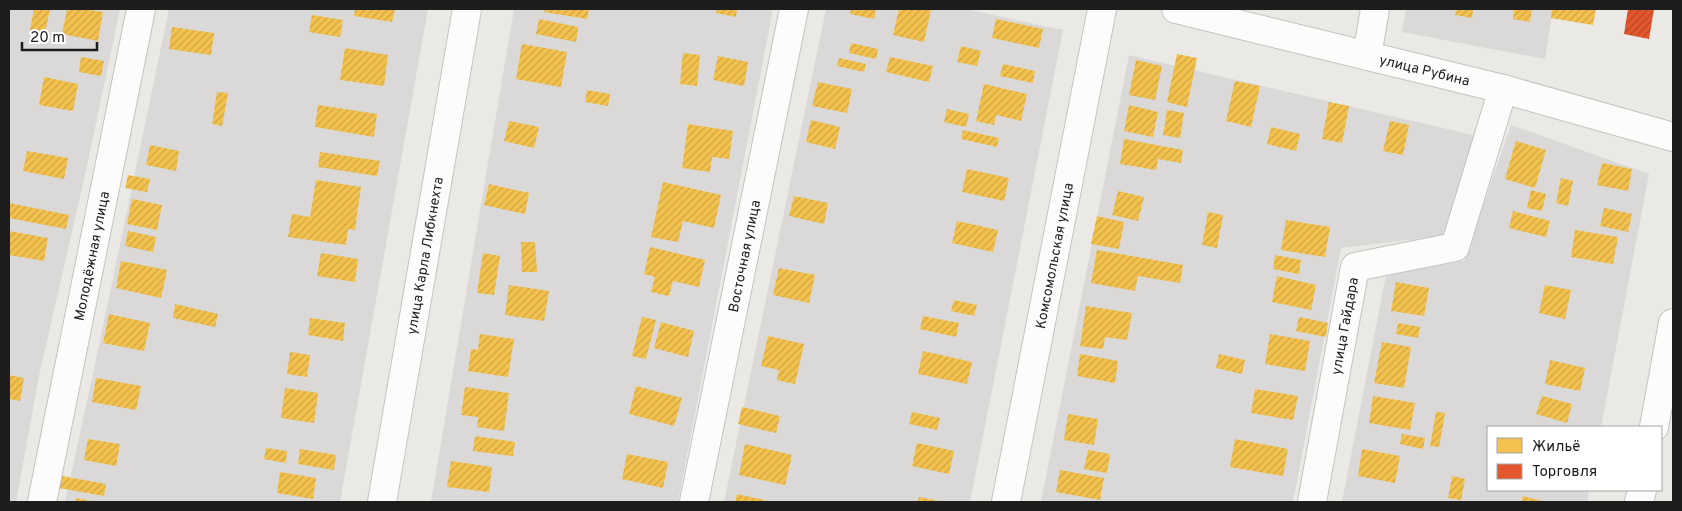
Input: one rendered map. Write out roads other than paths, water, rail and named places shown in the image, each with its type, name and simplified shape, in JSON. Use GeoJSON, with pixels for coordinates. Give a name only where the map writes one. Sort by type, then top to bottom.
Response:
{"type":"FeatureCollection","features":[{"type":"Feature","properties":{"kind":"street","name":"Молодёжная улица"},"geometry":{"type":"LineString","coordinates":[[42,502],[141,9]]}},
{"type":"Feature","properties":{"kind":"street","name":"улица Карла Либкнехта"},"geometry":{"type":"LineString","coordinates":[[382,502],[467,9]]}},
{"type":"Feature","properties":{"kind":"street","name":"Восточная улица"},"geometry":{"type":"LineString","coordinates":[[694,502],[794,9]]}},
{"type":"Feature","properties":{"kind":"street","name":"Комсомольская улица"},"geometry":{"type":"LineString","coordinates":[[1006,502],[1102,9]]}},
{"type":"Feature","properties":{"kind":"street","name":"улица Рубина"},"geometry":{"type":"LineString","coordinates":[[1176,9],[1503,89],[1673,137]]}},
{"type":"Feature","properties":{"kind":"street"},"geometry":{"type":"LineString","coordinates":[[1367,56],[1375,9]]}},
{"type":"Feature","properties":{"kind":"street","name":"улица Гайдара"},"geometry":{"type":"LineString","coordinates":[[1312,502],[1355,267],[1455,247],[1503,89]]}},
{"type":"Feature","properties":{"kind":"street"},"geometry":{"type":"LineString","coordinates":[[1654,426],[1673,323]]}}]}
